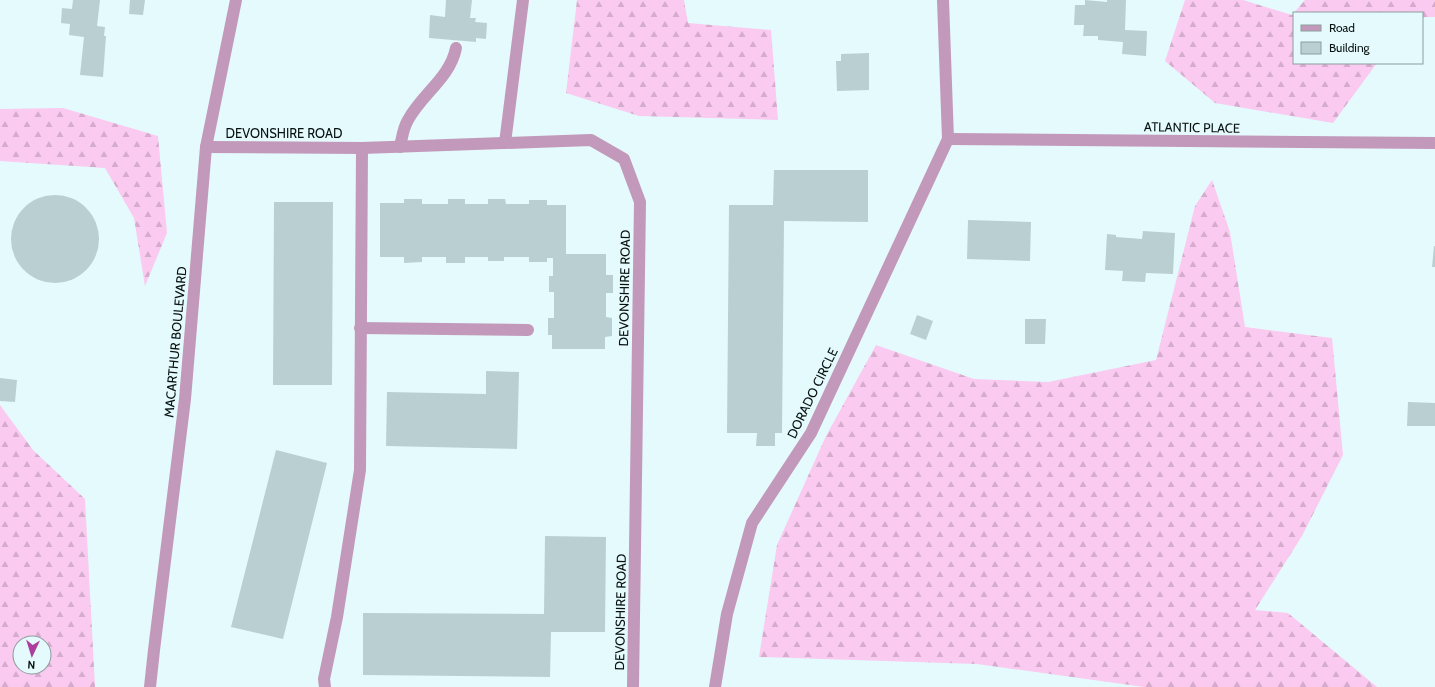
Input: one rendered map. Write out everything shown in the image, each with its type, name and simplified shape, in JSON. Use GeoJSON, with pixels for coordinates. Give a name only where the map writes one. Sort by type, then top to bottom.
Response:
{"type":"FeatureCollection","features":[{"type":"Feature","properties":{"kind":"street","name":"MACARTHUR BOULEVARD"},"geometry":{"type":"LineString","coordinates":[[150,687],[185,399],[206,147],[236,0]]}},
{"type":"Feature","properties":{"kind":"street"},"geometry":{"type":"LineString","coordinates":[[505,143],[523,0]]}},
{"type":"Feature","properties":{"kind":"street"},"geometry":{"type":"LineString","coordinates":[[943,0],[948,139]]}},
{"type":"Feature","properties":{"kind":"street"},"geometry":{"type":"LineString","coordinates":[[400,147],[403,132],[408,120],[440,81],[455,55],[456,48]]}},
{"type":"Feature","properties":{"kind":"street","name":"ATLANTIC PLACE"},"geometry":{"type":"LineString","coordinates":[[948,139],[1435,144]]}},
{"type":"Feature","properties":{"kind":"street","name":"DORADO CIRCLE"},"geometry":{"type":"LineString","coordinates":[[715,687],[727,614],[752,523],[811,433],[948,139]]}},
{"type":"Feature","properties":{"kind":"street","name":"DEVONSHIRE ROAD"},"geometry":{"type":"LineString","coordinates":[[206,147],[362,148],[591,140],[624,159],[640,202],[633,687]]}},
{"type":"Feature","properties":{"kind":"street"},"geometry":{"type":"LineString","coordinates":[[324,687],[324,679],[337,617],[360,470],[362,148]]}},
{"type":"Feature","properties":{"kind":"street"},"geometry":{"type":"LineString","coordinates":[[360,328],[528,330]]}},
{"type":"Feature","properties":{"kind":"green space"},"geometry":{"type":"Polygon","coordinates":[[[577,0],[684,0],[688,23],[771,30],[778,120],[639,116],[566,93],[577,0]]]}},
{"type":"Feature","properties":{"kind":"green space"},"geometry":{"type":"Polygon","coordinates":[[[1185,0],[1243,0],[1292,15],[1293,14],[1293,64],[1376,64],[1333,123],[1215,103],[1165,61],[1185,0]]]}},
{"type":"Feature","properties":{"kind":"green space"},"geometry":{"type":"Polygon","coordinates":[[[1305,0],[1435,0],[1435,17],[1423,18],[1423,12],[1295,12],[1305,0]]]}},
{"type":"Feature","properties":{"kind":"green space"},"geometry":{"type":"Polygon","coordinates":[[[63,108],[158,136],[167,233],[145,286],[134,218],[105,168],[0,161],[0,109],[63,108]]]}},
{"type":"Feature","properties":{"kind":"green space"},"geometry":{"type":"Polygon","coordinates":[[[1212,180],[1230,232],[1245,327],[1332,338],[1343,455],[1302,536],[1255,610],[1288,613],[1377,687],[1144,687],[977,664],[759,657],[777,545],[826,436],[876,345],[974,379],[1048,382],[1156,360],[1195,206],[1212,180]]]}},
{"type":"Feature","properties":{"kind":"green space"},"geometry":{"type":"Polygon","coordinates":[[[0,405],[33,450],[85,499],[95,687],[0,687],[0,405]]]}},
{"type":"Feature","properties":{"kind":"building"},"geometry":{"type":"Polygon","coordinates":[[[73,0],[100,0],[97,26],[105,27],[104,36],[106,36],[103,77],[80,75],[84,37],[69,35],[70,24],[61,23],[62,8],[72,9],[73,0]]]}},
{"type":"Feature","properties":{"kind":"building"},"geometry":{"type":"Polygon","coordinates":[[[130,0],[145,0],[143,15],[129,14],[130,0]]]}},
{"type":"Feature","properties":{"kind":"building"},"geometry":{"type":"Polygon","coordinates":[[[446,0],[472,0],[470,18],[476,18],[475,22],[487,23],[486,39],[476,38],[476,42],[429,38],[430,15],[445,17],[446,0]]]}},
{"type":"Feature","properties":{"kind":"building"},"geometry":{"type":"Polygon","coordinates":[[[1085,0],[1107,2],[1107,0],[1126,0],[1125,30],[1147,31],[1146,56],[1122,54],[1123,42],[1098,40],[1098,36],[1083,36],[1084,25],[1074,25],[1075,5],[1085,5],[1085,0]]]}},
{"type":"Feature","properties":{"kind":"building"},"geometry":{"type":"Polygon","coordinates":[[[869,53],[869,90],[837,91],[836,61],[841,61],[841,54],[869,53]]]}},
{"type":"Feature","properties":{"kind":"building"},"geometry":{"type":"Polygon","coordinates":[[[774,170],[868,170],[868,222],[784,221],[782,433],[775,433],[775,446],[756,446],[757,433],[727,433],[729,205],[773,205],[774,170]]]}},
{"type":"Feature","properties":{"kind":"building"},"geometry":{"type":"Polygon","coordinates":[[[55,195],[72,198],[86,208],[96,222],[99,239],[96,256],[86,270],[72,280],[55,283],[38,280],[24,270],[14,256],[11,239],[14,222],[24,208],[38,198],[55,195]]]}},
{"type":"Feature","properties":{"kind":"building"},"geometry":{"type":"Polygon","coordinates":[[[404,199],[422,199],[422,204],[448,204],[448,199],[465,199],[465,204],[488,204],[488,199],[505,199],[506,204],[529,204],[529,200],[547,200],[547,205],[566,205],[566,254],[606,254],[606,275],[613,275],[613,293],[606,293],[606,317],[612,318],[612,336],[605,337],[605,349],[552,349],[552,335],[548,335],[548,318],[554,318],[554,292],[549,292],[549,276],[553,276],[553,258],[547,258],[547,262],[529,262],[529,257],[504,257],[504,261],[488,261],[488,257],[465,257],[465,263],[446,263],[446,257],[422,257],[422,262],[404,263],[404,257],[380,257],[380,203],[404,203],[404,199]]]}},
{"type":"Feature","properties":{"kind":"building"},"geometry":{"type":"Polygon","coordinates":[[[274,202],[333,202],[332,385],[273,385],[274,202]]]}},
{"type":"Feature","properties":{"kind":"building"},"geometry":{"type":"Polygon","coordinates":[[[968,220],[1031,222],[1030,261],[967,259],[968,220]]]}},
{"type":"Feature","properties":{"kind":"building"},"geometry":{"type":"Polygon","coordinates":[[[1143,231],[1175,233],[1173,274],[1146,273],[1145,282],[1122,281],[1123,271],[1105,270],[1107,234],[1116,235],[1116,237],[1142,239],[1143,231]]]}},
{"type":"Feature","properties":{"kind":"building"},"geometry":{"type":"Polygon","coordinates":[[[1434,246],[1435,267],[1432,267],[1434,246]]]}},
{"type":"Feature","properties":{"kind":"building"},"geometry":{"type":"Polygon","coordinates":[[[917,315],[933,321],[926,340],[910,334],[917,315]]]}},
{"type":"Feature","properties":{"kind":"building"},"geometry":{"type":"Polygon","coordinates":[[[1025,319],[1046,319],[1045,344],[1025,344],[1025,319]]]}},
{"type":"Feature","properties":{"kind":"building"},"geometry":{"type":"Polygon","coordinates":[[[486,371],[519,372],[517,449],[386,446],[387,392],[486,394],[486,371]]]}},
{"type":"Feature","properties":{"kind":"building"},"geometry":{"type":"Polygon","coordinates":[[[0,378],[17,380],[15,402],[0,401],[0,378]]]}},
{"type":"Feature","properties":{"kind":"building"},"geometry":{"type":"Polygon","coordinates":[[[1408,402],[1435,403],[1435,426],[1407,426],[1408,402]]]}},
{"type":"Feature","properties":{"kind":"building"},"geometry":{"type":"Polygon","coordinates":[[[276,450],[327,463],[283,639],[231,627],[276,450]]]}},
{"type":"Feature","properties":{"kind":"building"},"geometry":{"type":"Polygon","coordinates":[[[545,536],[606,537],[605,632],[551,632],[550,677],[363,675],[363,613],[544,614],[545,536]]]}}]}
